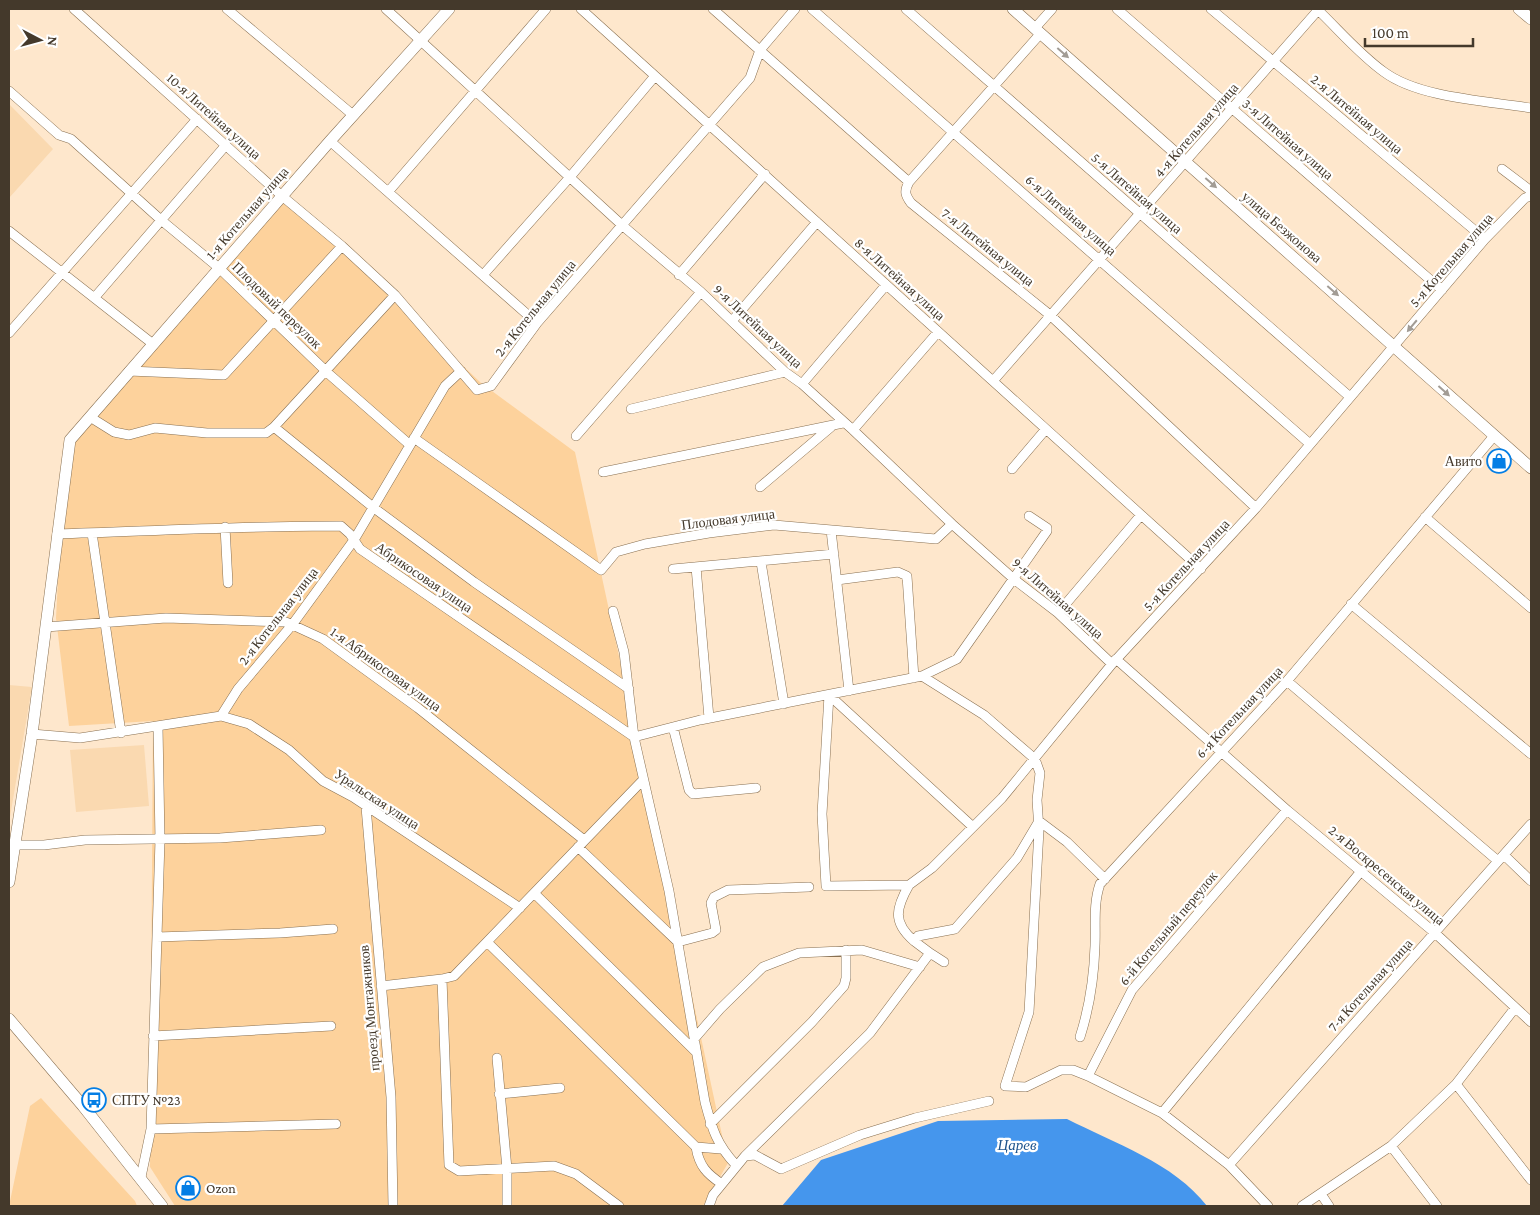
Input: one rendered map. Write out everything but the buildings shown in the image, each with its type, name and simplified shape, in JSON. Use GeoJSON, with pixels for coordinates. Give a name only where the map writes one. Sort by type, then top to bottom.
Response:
{"type":"FeatureCollection","features":[{"type":"Feature","properties":{"kind":"street","name":"10-я Литейная улица"},"geometry":{"type":"LineString","coordinates":[[74,9],[395,295],[461,371]]}},
{"type":"Feature","properties":{"kind":"street"},"geometry":{"type":"LineString","coordinates":[[227,9],[353,115]]}},
{"type":"Feature","properties":{"kind":"street","name":"9-я Литейная улица"},"geometry":{"type":"LineString","coordinates":[[386,9],[421,39],[473,91],[623,226],[701,292],[786,372],[853,430],[952,524],[1015,580],[1058,613],[1222,751]]}},
{"type":"Feature","properties":{"kind":"street","name":"1-я Котельная улица"},"geometry":{"type":"LineString","coordinates":[[57,534],[70,440],[330,141],[449,9]]}},
{"type":"Feature","properties":{"kind":"street"},"geometry":{"type":"LineString","coordinates":[[388,192],[473,91],[546,9]]}},
{"type":"Feature","properties":{"kind":"street","name":"8-я Литейная улица"},"geometry":{"type":"LineString","coordinates":[[581,9],[1201,570]]}},
{"type":"Feature","properties":{"kind":"street"},"geometry":{"type":"LineString","coordinates":[[713,9],[909,182],[994,86],[1038,31],[1052,9]]}},
{"type":"Feature","properties":{"kind":"street","name":"2-я Котельная улица"},"geometry":{"type":"LineString","coordinates":[[221,716],[238,689],[292,625],[354,540],[445,386],[461,371],[477,390],[491,386],[537,323],[750,78],[760,50],[795,9]]}},
{"type":"Feature","properties":{"kind":"street","name":"6-я Литейная улица"},"geometry":{"type":"LineString","coordinates":[[812,9],[954,131],[1310,444]]}},
{"type":"Feature","properties":{"kind":"street","name":"5-я Литейная улица"},"geometry":{"type":"LineString","coordinates":[[906,9],[1350,397]]}},
{"type":"Feature","properties":{"kind":"street","name":"улица Безжонова"},"geometry":{"type":"LineString","coordinates":[[1013,9],[1531,468]]}},
{"type":"Feature","properties":{"kind":"street","name":"3-я Литейная улица"},"geometry":{"type":"LineString","coordinates":[[1117,9],[1442,290]]}},
{"type":"Feature","properties":{"kind":"street","name":"2-я Литейная улица"},"geometry":{"type":"LineString","coordinates":[[1211,9],[1485,239]]}},
{"type":"Feature","properties":{"kind":"street"},"geometry":{"type":"LineString","coordinates":[[1318,9],[1357,50],[1385,73],[1417,90],[1531,108]]}},
{"type":"Feature","properties":{"kind":"street","name":"4-я Котельная улица"},"geometry":{"type":"LineString","coordinates":[[993,381],[1233,109],[1318,9]]}},
{"type":"Feature","properties":{"kind":"street"},"geometry":{"type":"LineString","coordinates":[[1519,9],[1531,19]]}},
{"type":"Feature","properties":{"kind":"street"},"geometry":{"type":"LineString","coordinates":[[483,274],[570,177],[655,76]]}},
{"type":"Feature","properties":{"kind":"street","name":"Плодовый переулок"},"geometry":{"type":"LineString","coordinates":[[9,91],[60,135],[71,139],[161,220],[219,268],[326,371],[412,441],[601,570]]}},
{"type":"Feature","properties":{"kind":"street"},"geometry":{"type":"LineString","coordinates":[[9,333],[197,119]]}},
{"type":"Feature","properties":{"kind":"street"},"geometry":{"type":"LineString","coordinates":[[330,141],[537,323]]}},
{"type":"Feature","properties":{"kind":"street"},"geometry":{"type":"LineString","coordinates":[[95,297],[226,145]]}},
{"type":"Feature","properties":{"kind":"street"},"geometry":{"type":"LineString","coordinates":[[1502,168],[1531,191]]}},
{"type":"Feature","properties":{"kind":"street"},"geometry":{"type":"LineString","coordinates":[[679,275],[765,174]]}},
{"type":"Feature","properties":{"kind":"street","name":"7-я Литейная улица"},"geometry":{"type":"LineString","coordinates":[[909,182],[905,189],[906,196],[911,203],[1050,315],[1256,508]]}},
{"type":"Feature","properties":{"kind":"street","name":"5-я Котельная улица"},"geometry":{"type":"LineString","coordinates":[[909,885],[932,868],[1002,798],[1114,661],[1201,570],[1256,508],[1485,239],[1525,198],[1531,196]]}},
{"type":"Feature","properties":{"kind":"street"},"geometry":{"type":"LineString","coordinates":[[732,321],[817,222]]}},
{"type":"Feature","properties":{"kind":"street"},"geometry":{"type":"LineString","coordinates":[[9,231],[153,344]]}},
{"type":"Feature","properties":{"kind":"street"},"geometry":{"type":"LineString","coordinates":[[130,371],[224,375],[342,246]]}},
{"type":"Feature","properties":{"kind":"street"},"geometry":{"type":"LineString","coordinates":[[802,384],[886,285]]}},
{"type":"Feature","properties":{"kind":"street"},"geometry":{"type":"LineString","coordinates":[[576,436],[701,292]]}},
{"type":"Feature","properties":{"kind":"street"},"geometry":{"type":"LineString","coordinates":[[90,417],[114,432],[129,435],[155,428],[207,433],[266,433],[274,428],[395,295]]}},
{"type":"Feature","properties":{"kind":"street"},"geometry":{"type":"LineString","coordinates":[[853,430],[938,332]]}},
{"type":"Feature","properties":{"kind":"street"},"geometry":{"type":"LineString","coordinates":[[631,409],[786,372]]}},
{"type":"Feature","properties":{"kind":"street"},"geometry":{"type":"LineString","coordinates":[[603,472],[844,424]]}},
{"type":"Feature","properties":{"kind":"street"},"geometry":{"type":"LineString","coordinates":[[760,487],[833,426]]}},
{"type":"Feature","properties":{"kind":"street"},"geometry":{"type":"LineString","coordinates":[[274,428],[374,508],[474,582],[628,689]]}},
{"type":"Feature","properties":{"kind":"street"},"geometry":{"type":"LineString","coordinates":[[1012,469],[1046,429]]}},
{"type":"Feature","properties":{"kind":"street","name":"6-я Котельная улица"},"geometry":{"type":"LineString","coordinates":[[1080,1037],[1086,1020],[1095,958],[1095,900],[1100,884],[1287,681],[1494,436]]}},
{"type":"Feature","properties":{"kind":"street"},"geometry":{"type":"LineString","coordinates":[[1058,613],[1141,515]]}},
{"type":"Feature","properties":{"kind":"street"},"geometry":{"type":"LineString","coordinates":[[634,737],[709,718],[918,677],[957,659],[1015,580],[1047,531],[1047,528],[1029,516]]}},
{"type":"Feature","properties":{"kind":"street"},"geometry":{"type":"LineString","coordinates":[[1425,517],[1531,608]]}},
{"type":"Feature","properties":{"kind":"street","name":"Плодовая улица"},"geometry":{"type":"LineString","coordinates":[[601,570],[616,552],[709,532],[774,525],[936,539],[952,524]]}},
{"type":"Feature","properties":{"kind":"street","name":"Абрикосовая улица"},"geometry":{"type":"LineString","coordinates":[[57,534],[225,527],[341,526],[347,529],[360,549],[634,737]]}},
{"type":"Feature","properties":{"kind":"street"},"geometry":{"type":"LineString","coordinates":[[225,527],[228,583]]}},
{"type":"Feature","properties":{"kind":"street"},"geometry":{"type":"LineString","coordinates":[[831,530],[849,691]]}},
{"type":"Feature","properties":{"kind":"street"},"geometry":{"type":"LineString","coordinates":[[92,533],[121,733]]}},
{"type":"Feature","properties":{"kind":"street"},"geometry":{"type":"LineString","coordinates":[[9,882],[32,734],[57,534]]}},
{"type":"Feature","properties":{"kind":"street"},"geometry":{"type":"LineString","coordinates":[[673,569],[834,554]]}},
{"type":"Feature","properties":{"kind":"street"},"geometry":{"type":"LineString","coordinates":[[761,562],[784,704]]}},
{"type":"Feature","properties":{"kind":"street"},"geometry":{"type":"LineString","coordinates":[[696,567],[709,718]]}},
{"type":"Feature","properties":{"kind":"street"},"geometry":{"type":"LineString","coordinates":[[837,580],[898,572],[907,576],[918,677]]}},
{"type":"Feature","properties":{"kind":"street"},"geometry":{"type":"LineString","coordinates":[[1351,604],[1531,754]]}},
{"type":"Feature","properties":{"kind":"street"},"geometry":{"type":"LineString","coordinates":[[612,611],[624,652],[634,737],[642,781],[669,891],[710,1124],[721,1149],[736,1165]]}},
{"type":"Feature","properties":{"kind":"street","name":"1-я Абрикосовая улица"},"geometry":{"type":"LineString","coordinates":[[46,627],[104,621],[166,618],[253,620],[286,622],[323,639],[418,708],[581,844],[678,942]]}},
{"type":"Feature","properties":{"kind":"street"},"geometry":{"type":"LineString","coordinates":[[918,677],[984,715],[1034,759],[1040,773],[1029,1012],[1005,1086],[1026,1087],[1061,1070],[1073,1070],[1088,1076],[1162,1113],[1229,1165],[1268,1206]]}},
{"type":"Feature","properties":{"kind":"street"},"geometry":{"type":"LineString","coordinates":[[1287,681],[1531,881]]}},
{"type":"Feature","properties":{"kind":"street"},"geometry":{"type":"LineString","coordinates":[[829,695],[973,827]]}},
{"type":"Feature","properties":{"kind":"street"},"geometry":{"type":"LineString","coordinates":[[829,695],[822,814],[826,886],[909,885]]}},
{"type":"Feature","properties":{"kind":"street"},"geometry":{"type":"LineString","coordinates":[[32,734],[80,738],[158,728],[221,716]]}},
{"type":"Feature","properties":{"kind":"street","name":"Уральская улица"},"geometry":{"type":"LineString","coordinates":[[221,716],[249,724],[290,750],[324,781],[520,908]]}},
{"type":"Feature","properties":{"kind":"street"},"geometry":{"type":"LineString","coordinates":[[673,727],[689,790],[693,794],[756,788]]}},
{"type":"Feature","properties":{"kind":"street"},"geometry":{"type":"LineString","coordinates":[[141,1177],[151,1129],[160,840],[158,728]]}},
{"type":"Feature","properties":{"kind":"street","name":"2-я Воскресенская улица"},"geometry":{"type":"LineString","coordinates":[[1222,751],[1287,810],[1362,870],[1435,933],[1531,1022]]}},
{"type":"Feature","properties":{"kind":"street"},"geometry":{"type":"LineString","coordinates":[[381,986],[442,980],[454,976],[642,781]]}},
{"type":"Feature","properties":{"kind":"street","name":"проезд Монтажников"},"geometry":{"type":"LineString","coordinates":[[366,807],[391,1097],[393,1206]]}},
{"type":"Feature","properties":{"kind":"street","name":"6-й Котельный переулок"},"geometry":{"type":"LineString","coordinates":[[1088,1076],[1132,990],[1287,810]]}},
{"type":"Feature","properties":{"kind":"street"},"geometry":{"type":"LineString","coordinates":[[1039,821],[1053,830],[1105,879]]}},
{"type":"Feature","properties":{"kind":"street"},"geometry":{"type":"LineString","coordinates":[[914,940],[918,936],[955,929],[1017,858],[1039,821]]}},
{"type":"Feature","properties":{"kind":"street","name":"7-я Котельная улица"},"geometry":{"type":"LineString","coordinates":[[1229,1165],[1531,824]]}},
{"type":"Feature","properties":{"kind":"street"},"geometry":{"type":"LineString","coordinates":[[14,845],[44,845],[85,840],[220,838],[321,830]]}},
{"type":"Feature","properties":{"kind":"street"},"geometry":{"type":"LineString","coordinates":[[1162,1113],[1362,870]]}},
{"type":"Feature","properties":{"kind":"street"},"geometry":{"type":"LineString","coordinates":[[909,885],[900,901],[899,918],[901,928],[930,953],[944,962]]}},
{"type":"Feature","properties":{"kind":"street"},"geometry":{"type":"LineString","coordinates":[[678,942],[712,933],[716,930],[712,903],[719,893],[728,890],[809,887]]}},
{"type":"Feature","properties":{"kind":"street"},"geometry":{"type":"LineString","coordinates":[[534,893],[697,1052]]}},
{"type":"Feature","properties":{"kind":"street"},"geometry":{"type":"LineString","coordinates":[[157,937],[280,933],[333,929]]}},
{"type":"Feature","properties":{"kind":"street"},"geometry":{"type":"LineString","coordinates":[[487,942],[696,1147],[698,1162],[708,1174],[722,1184]]}},
{"type":"Feature","properties":{"kind":"street"},"geometry":{"type":"LineString","coordinates":[[710,1124],[812,1022],[844,986],[846,978],[846,950]]}},
{"type":"Feature","properties":{"kind":"street"},"geometry":{"type":"LineString","coordinates":[[694,1039],[720,1009],[763,967],[799,953],[862,950],[920,967]]}},
{"type":"Feature","properties":{"kind":"street"},"geometry":{"type":"LineString","coordinates":[[709,1206],[713,1195],[736,1165],[870,1033],[930,953]]}},
{"type":"Feature","properties":{"kind":"street"},"geometry":{"type":"LineString","coordinates":[[442,980],[449,1165],[459,1171],[507,1170],[554,1166],[566,1169],[619,1206]]}},
{"type":"Feature","properties":{"kind":"street"},"geometry":{"type":"LineString","coordinates":[[1302,1206],[1391,1146],[1456,1084],[1515,1008]]}},
{"type":"Feature","properties":{"kind":"street"},"geometry":{"type":"LineString","coordinates":[[9,1019],[141,1177],[154,1201],[162,1206]]}},
{"type":"Feature","properties":{"kind":"street"},"geometry":{"type":"LineString","coordinates":[[153,1036],[331,1026]]}},
{"type":"Feature","properties":{"kind":"street"},"geometry":{"type":"LineString","coordinates":[[496,1058],[507,1170],[507,1206]]}},
{"type":"Feature","properties":{"kind":"street"},"geometry":{"type":"LineString","coordinates":[[1456,1084],[1531,1180]]}},
{"type":"Feature","properties":{"kind":"street"},"geometry":{"type":"LineString","coordinates":[[499,1094],[560,1088]]}},
{"type":"Feature","properties":{"kind":"street"},"geometry":{"type":"LineString","coordinates":[[745,1156],[755,1155],[781,1169],[860,1135],[914,1118],[989,1101]]}},
{"type":"Feature","properties":{"kind":"street"},"geometry":{"type":"LineString","coordinates":[[151,1129],[336,1124]]}},
{"type":"Feature","properties":{"kind":"street"},"geometry":{"type":"LineString","coordinates":[[1391,1146],[1437,1206]]}},
{"type":"Feature","properties":{"kind":"street"},"geometry":{"type":"LineString","coordinates":[[696,1147],[721,1149]]}},
{"type":"Feature","properties":{"kind":"street"},"geometry":{"type":"LineString","coordinates":[[1321,1194],[1329,1206]]}},
{"type":"Feature","properties":{"kind":"shaded area"},"geometry":{"type":"Polygon","coordinates":[[[9,104],[53,149],[9,198],[9,104]]]}},
{"type":"Feature","properties":{"kind":"shaded area"},"geometry":{"type":"Polygon","coordinates":[[[286,197],[481,383],[575,452],[728,1163],[703,1206],[175,1206],[150,1167],[153,721],[69,726],[56,618],[60,540],[75,442],[286,197]]]}},
{"type":"Feature","properties":{"kind":"shaded area"},"geometry":{"type":"Polygon","coordinates":[[[9,685],[32,687],[9,823],[9,685]]]}},
{"type":"Feature","properties":{"kind":"shaded area"},"geometry":{"type":"Polygon","coordinates":[[[144,745],[149,806],[76,812],[70,750],[144,745]]]}},
{"type":"Feature","properties":{"kind":"shaded area"},"geometry":{"type":"Polygon","coordinates":[[[41,1098],[135,1201],[137,1206],[9,1206],[30,1106],[41,1098]]]}},
{"type":"Feature","properties":{"kind":"water","name":"Царев"},"geometry":{"type":"Polygon","coordinates":[[[1067,1119],[1161,1166],[1193,1191],[1207,1206],[782,1206],[821,1160],[938,1121],[1067,1119]]]}},
{"type":"Feature","properties":{"kind":"place","name":"Авито"},"geometry":{"type":"Point","coordinates":[1499,461]}},
{"type":"Feature","properties":{"kind":"place","name":"СПТУ №23"},"geometry":{"type":"Point","coordinates":[94,1100]}},
{"type":"Feature","properties":{"kind":"place","name":"Ozon"},"geometry":{"type":"Point","coordinates":[188,1188]}}]}
